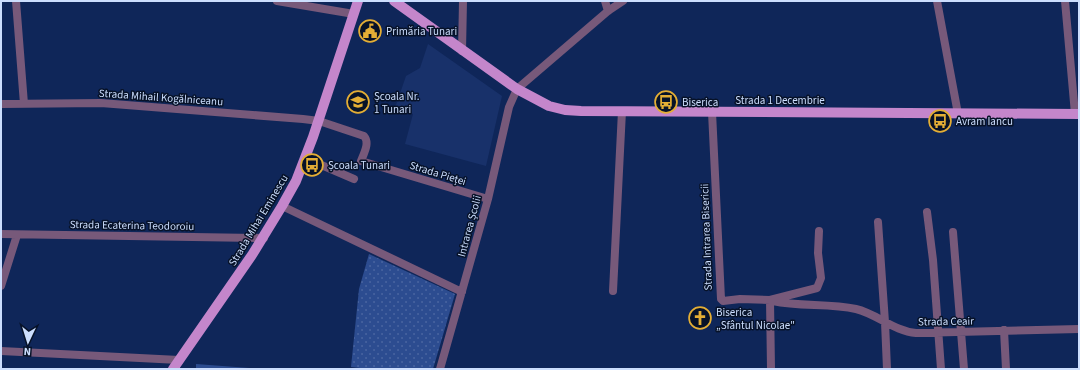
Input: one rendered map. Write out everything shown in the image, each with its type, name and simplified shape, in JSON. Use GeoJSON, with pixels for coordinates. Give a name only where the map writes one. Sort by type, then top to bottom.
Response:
{"type":"FeatureCollection","features":[{"type":"Feature","properties":{"kind":"main road","name":"Strada Mihai Eminescu"},"geometry":{"type":"LineString","coordinates":[[176,365],[264,238],[296,181],[319,121],[358,1]]}},
{"type":"Feature","properties":{"kind":"main road","name":"Strada 1 Decembrie"},"geometry":{"type":"LineString","coordinates":[[394,1],[517,89],[549,106],[565,110],[1077,114]]}},
{"type":"Feature","properties":{"kind":"street"},"geometry":{"type":"LineString","coordinates":[[16,1],[24,104]]}},
{"type":"Feature","properties":{"kind":"street"},"geometry":{"type":"LineString","coordinates":[[277,1],[354,14]]}},
{"type":"Feature","properties":{"kind":"street"},"geometry":{"type":"LineString","coordinates":[[462,51],[463,1]]}},
{"type":"Feature","properties":{"kind":"street"},"geometry":{"type":"LineString","coordinates":[[605,1],[608,11]]}},
{"type":"Feature","properties":{"kind":"street"},"geometry":{"type":"LineString","coordinates":[[517,89],[608,11],[623,1]]}},
{"type":"Feature","properties":{"kind":"street"},"geometry":{"type":"LineString","coordinates":[[937,1],[958,114]]}},
{"type":"Feature","properties":{"kind":"street"},"geometry":{"type":"LineString","coordinates":[[1065,1],[1077,114]]}},
{"type":"Feature","properties":{"kind":"street","name":"Intrarea Școlii"},"geometry":{"type":"LineString","coordinates":[[440,369],[488,199],[509,107],[517,89]]}},
{"type":"Feature","properties":{"kind":"street","name":"Strada Mihail Kogălniceanu"},"geometry":{"type":"LineString","coordinates":[[1,104],[133,104],[319,121]]}},
{"type":"Feature","properties":{"kind":"street"},"geometry":{"type":"LineString","coordinates":[[613,291],[622,111]]}},
{"type":"Feature","properties":{"kind":"street","name":"Strada Intrarea Bisericii"},"geometry":{"type":"LineString","coordinates":[[712,112],[720,298],[723,301],[740,299],[770,300],[817,288],[821,278],[818,253],[819,231]]}},
{"type":"Feature","properties":{"kind":"street","name":"Strada Pieței"},"geometry":{"type":"LineString","coordinates":[[319,121],[364,136],[367,143],[361,161],[488,199]]}},
{"type":"Feature","properties":{"kind":"street"},"geometry":{"type":"LineString","coordinates":[[305,158],[354,179]]}},
{"type":"Feature","properties":{"kind":"street"},"geometry":{"type":"LineString","coordinates":[[282,206],[462,292]]}},
{"type":"Feature","properties":{"kind":"street"},"geometry":{"type":"LineString","coordinates":[[927,212],[940,369]]}},
{"type":"Feature","properties":{"kind":"street"},"geometry":{"type":"LineString","coordinates":[[878,222],[887,369]]}},
{"type":"Feature","properties":{"kind":"street"},"geometry":{"type":"LineString","coordinates":[[953,232],[964,369]]}},
{"type":"Feature","properties":{"kind":"street","name":"Strada Ecaterina Teodoroiu"},"geometry":{"type":"LineString","coordinates":[[1,234],[264,238]]}},
{"type":"Feature","properties":{"kind":"street"},"geometry":{"type":"LineString","coordinates":[[1,286],[17,234]]}},
{"type":"Feature","properties":{"kind":"street"},"geometry":{"type":"LineString","coordinates":[[770,300],[771,369]]}},
{"type":"Feature","properties":{"kind":"street","name":"Strada Ceair"},"geometry":{"type":"LineString","coordinates":[[770,300],[786,303],[856,309],[906,332],[1079,329]]}},
{"type":"Feature","properties":{"kind":"street"},"geometry":{"type":"LineString","coordinates":[[1004,330],[1006,369]]}},
{"type":"Feature","properties":{"kind":"street"},"geometry":{"type":"LineString","coordinates":[[1,351],[176,365]]}},
{"type":"Feature","properties":{"kind":"shaded area"},"geometry":{"type":"Polygon","coordinates":[[[428,44],[502,96],[486,166],[405,144],[413,114],[395,108],[406,76],[420,68],[428,44]]]}},
{"type":"Feature","properties":{"kind":"shaded area"},"geometry":{"type":"Polygon","coordinates":[[[369,254],[455,294],[433,369],[369,369],[351,367],[359,289],[369,254]]]}},
{"type":"Feature","properties":{"kind":"shaded area"},"geometry":{"type":"Polygon","coordinates":[[[196,364],[263,369],[196,369],[196,364]]]}},
{"type":"Feature","properties":{"kind":"place","name":"Primăria Tunari"},"geometry":{"type":"Point","coordinates":[370,31]}},
{"type":"Feature","properties":{"kind":"place","name":"Școala Nr. 1 Tunari"},"geometry":{"type":"Point","coordinates":[358,102]}},
{"type":"Feature","properties":{"kind":"place","name":"Biserica"},"geometry":{"type":"Point","coordinates":[666,102]}},
{"type":"Feature","properties":{"kind":"place","name":"Avram Iancu"},"geometry":{"type":"Point","coordinates":[940,121]}},
{"type":"Feature","properties":{"kind":"place","name":"Școala Tunari"},"geometry":{"type":"Point","coordinates":[312,165]}},
{"type":"Feature","properties":{"kind":"place","name":"Biserica „Sfântul Nicolae\""},"geometry":{"type":"Point","coordinates":[700,318]}}]}
